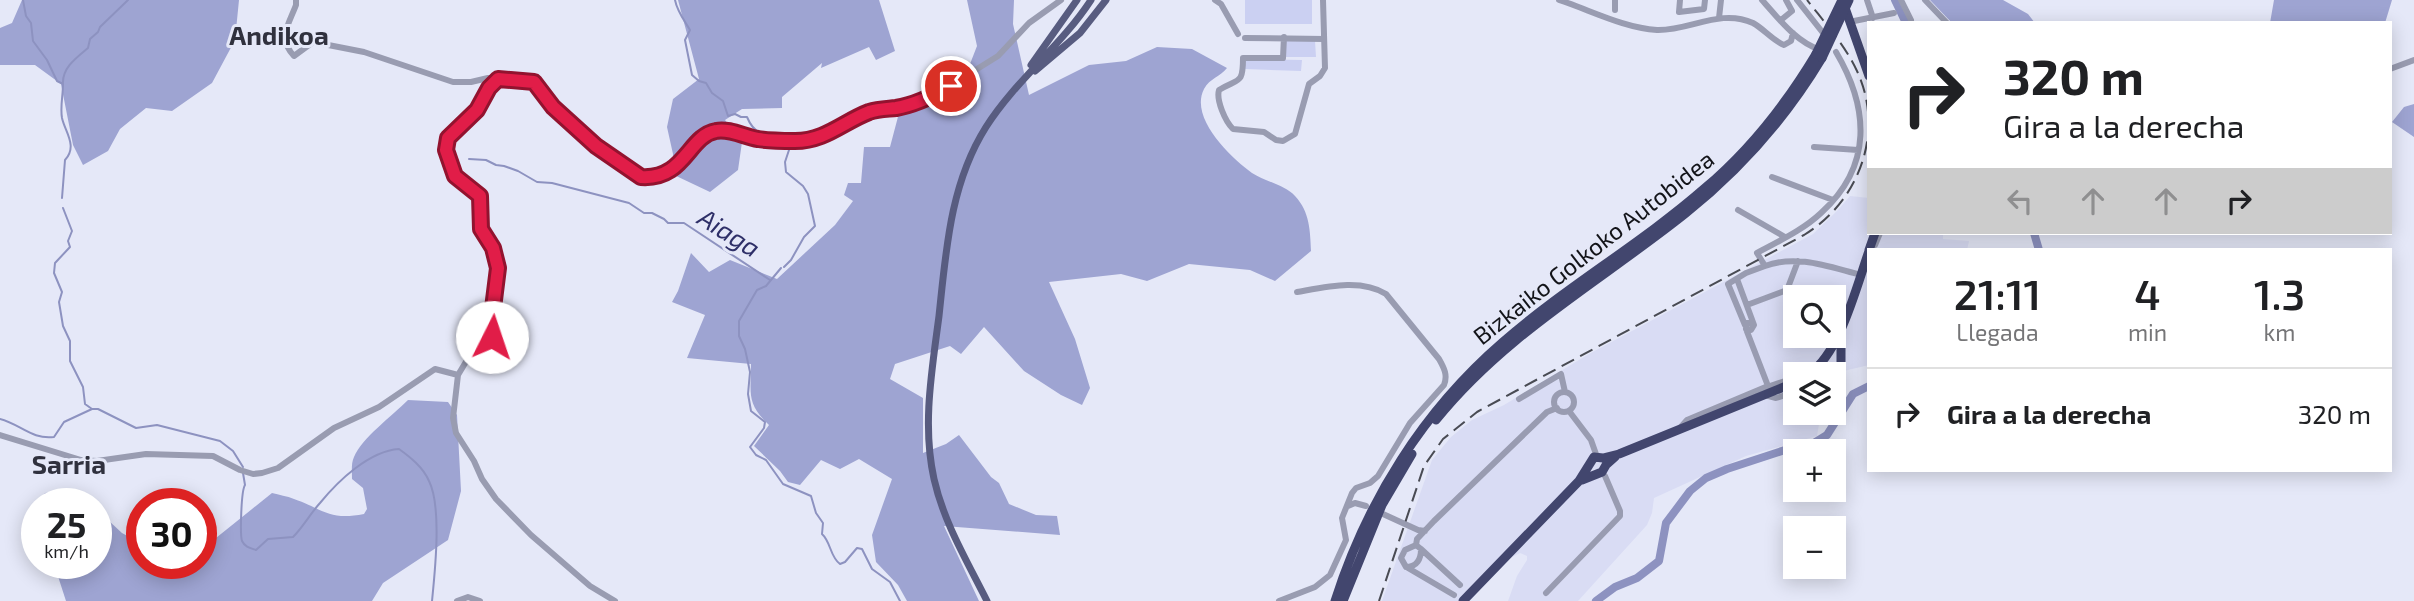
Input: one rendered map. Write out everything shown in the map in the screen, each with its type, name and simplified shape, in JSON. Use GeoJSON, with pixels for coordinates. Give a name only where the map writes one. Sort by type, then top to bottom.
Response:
{"type":"FeatureCollection","features":[{"type":"Feature","properties":{"kind":"highway","name":"Bizkaiko Golkoko Autobidea"},"geometry":{"type":"LineString","coordinates":[[1335,601],[1382,490],[1445,399],[1470,372],[1530,318],[1645,236],[1716,179],[1754,139],[1825,54],[1842,0]]}},
{"type":"Feature","properties":{"kind":"highway"},"geometry":{"type":"LineString","coordinates":[[1842,0],[1867,71]]}},
{"type":"Feature","properties":{"kind":"highway","name":"Bizkaiko Golkoko Autobidea"},"geometry":{"type":"LineString","coordinates":[[1343,601],[1382,505],[1410,455],[1451,402],[1506,348],[1685,214],[1731,174],[1789,108],[1825,54],[1849,0]]}},
{"type":"Feature","properties":{"kind":"highway"},"geometry":{"type":"LineString","coordinates":[[1835,353],[1867,258]]}},
{"type":"Feature","properties":{"kind":"highway"},"geometry":{"type":"LineString","coordinates":[[1824,360],[1826,355],[1835,353]]}},
{"type":"Feature","properties":{"kind":"highway"},"geometry":{"type":"LineString","coordinates":[[1835,353],[1842,359],[1842,362]]}},
{"type":"Feature","properties":{"kind":"highway"},"geometry":{"type":"LineString","coordinates":[[1463,601],[1579,481],[1591,460],[1602,460],[1619,454],[1783,386]]}},
{"type":"Feature","properties":{"kind":"highway"},"geometry":{"type":"LineString","coordinates":[[1601,475],[1602,460]]}},
{"type":"Feature","properties":{"kind":"highway"},"geometry":{"type":"LineString","coordinates":[[1589,466],[1601,475]]}},
{"type":"Feature","properties":{"kind":"highway"},"geometry":{"type":"LineString","coordinates":[[1579,481],[1601,475]]}},
{"type":"Feature","properties":{"kind":"main road"},"geometry":{"type":"LineString","coordinates":[[987,601],[949,524],[937,492],[929,440],[929,393],[949,230],[958,188],[980,137],[1077,0]]}},
{"type":"Feature","properties":{"kind":"main road"},"geometry":{"type":"LineString","coordinates":[[1015,89],[1071,27],[1091,0]]}},
{"type":"Feature","properties":{"kind":"main road"},"geometry":{"type":"LineString","coordinates":[[1026,77],[1043,66],[1080,33],[1107,0]]}},
{"type":"Feature","properties":{"kind":"street"},"geometry":{"type":"LineString","coordinates":[[296,0],[284,35],[287,48],[294,56],[313,42],[364,52],[453,82],[482,79],[534,82],[553,107],[596,146],[641,177],[650,178],[672,170],[704,136],[716,131],[757,139],[812,140],[873,111],[897,108],[940,92],[998,56],[1029,23],[1061,0]]}},
{"type":"Feature","properties":{"kind":"street"},"geometry":{"type":"LineString","coordinates":[[1215,0],[1221,4],[1242,36],[1324,38]]}},
{"type":"Feature","properties":{"kind":"street"},"geometry":{"type":"LineString","coordinates":[[1284,37],[1283,58],[1243,58],[1243,74],[1239,82],[1219,90],[1218,101],[1233,129],[1264,132],[1283,141],[1292,137],[1298,126],[1309,84],[1325,71],[1323,0]]}},
{"type":"Feature","properties":{"kind":"street"},"geometry":{"type":"LineString","coordinates":[[1559,0],[1634,25],[1658,30],[1719,18],[1755,24],[1784,45],[1791,41],[1793,33]]}},
{"type":"Feature","properties":{"kind":"street"},"geometry":{"type":"LineString","coordinates":[[1615,0],[1615,10]]}},
{"type":"Feature","properties":{"kind":"street"},"geometry":{"type":"LineString","coordinates":[[1680,0],[1679,12],[1704,9],[1705,0]]}},
{"type":"Feature","properties":{"kind":"street"},"geometry":{"type":"LineString","coordinates":[[1719,18],[1721,0]]}},
{"type":"Feature","properties":{"kind":"street"},"geometry":{"type":"LineString","coordinates":[[1762,0],[1793,33],[1825,54],[1850,78],[1859,105],[1861,135],[1848,178],[1833,200],[1813,220],[1757,253],[1765,266]]}},
{"type":"Feature","properties":{"kind":"street"},"geometry":{"type":"LineString","coordinates":[[1781,20],[1791,12],[1786,0]]}},
{"type":"Feature","properties":{"kind":"street"},"geometry":{"type":"LineString","coordinates":[[1797,0],[1816,23],[1825,54]]}},
{"type":"Feature","properties":{"kind":"street"},"geometry":{"type":"LineString","coordinates":[[1867,0],[1873,18]]}},
{"type":"Feature","properties":{"kind":"street"},"geometry":{"type":"LineString","coordinates":[[1901,0],[1911,20]]}},
{"type":"Feature","properties":{"kind":"street"},"geometry":{"type":"LineString","coordinates":[[1925,0],[1945,21]]}},
{"type":"Feature","properties":{"kind":"street"},"geometry":{"type":"LineString","coordinates":[[1849,22],[1894,13]]}},
{"type":"Feature","properties":{"kind":"street"},"geometry":{"type":"LineString","coordinates":[[2392,68],[2414,60]]}},
{"type":"Feature","properties":{"kind":"street"},"geometry":{"type":"LineString","coordinates":[[498,79],[489,88],[477,110],[448,138],[446,150],[455,176],[480,196],[481,229],[493,248],[498,268],[491,324],[492,337],[470,355],[457,375],[453,424],[485,485],[531,535],[590,586],[612,601]]}},
{"type":"Feature","properties":{"kind":"street"},"geometry":{"type":"LineString","coordinates":[[1814,147],[1858,150]]}},
{"type":"Feature","properties":{"kind":"street"},"geometry":{"type":"LineString","coordinates":[[1772,177],[1833,200]]}},
{"type":"Feature","properties":{"kind":"street"},"geometry":{"type":"LineString","coordinates":[[1738,210],[1785,237]]}},
{"type":"Feature","properties":{"kind":"street"},"geometry":{"type":"LineString","coordinates":[[1749,327],[1728,284],[1737,279],[1773,263],[1802,260],[1860,275]]}},
{"type":"Feature","properties":{"kind":"street"},"geometry":{"type":"LineString","coordinates":[[1747,305],[1787,290],[1798,261]]}},
{"type":"Feature","properties":{"kind":"street"},"geometry":{"type":"LineString","coordinates":[[1737,279],[1747,305],[1750,338],[1764,393]]}},
{"type":"Feature","properties":{"kind":"street"},"geometry":{"type":"LineString","coordinates":[[1279,601],[1315,587],[1330,575],[1346,540],[1342,518],[1352,493],[1378,476],[1410,423],[1444,385],[1446,379],[1439,359],[1386,295],[1377,288],[1342,285],[1297,292]]}},
{"type":"Feature","properties":{"kind":"street"},"geometry":{"type":"LineString","coordinates":[[0,435],[80,460],[97,461],[146,454],[213,456],[239,470],[253,474],[262,473],[278,468],[334,428],[371,412],[435,369],[457,375]]}},
{"type":"Feature","properties":{"kind":"street"},"geometry":{"type":"LineString","coordinates":[[1519,399],[1561,374],[1565,391]]}},
{"type":"Feature","properties":{"kind":"street"},"geometry":{"type":"LineString","coordinates":[[1565,391],[1571,394],[1574,406],[1569,411],[1562,412],[1557,408],[1555,399],[1559,393],[1565,391]]}},
{"type":"Feature","properties":{"kind":"street"},"geometry":{"type":"LineString","coordinates":[[1678,431],[1687,420],[1764,393],[1776,398],[1783,396]]}},
{"type":"Feature","properties":{"kind":"street"},"geometry":{"type":"LineString","coordinates":[[1454,595],[1402,565],[1401,558],[1405,550],[1418,544],[1425,531],[1547,412],[1557,408]]}},
{"type":"Feature","properties":{"kind":"street"},"geometry":{"type":"LineString","coordinates":[[1569,411],[1602,460]]}},
{"type":"Feature","properties":{"kind":"street"},"geometry":{"type":"LineString","coordinates":[[1546,593],[1620,516],[1620,511],[1601,475]]}},
{"type":"Feature","properties":{"kind":"street"},"geometry":{"type":"LineString","coordinates":[[1352,493],[1354,503]]}},
{"type":"Feature","properties":{"kind":"street"},"geometry":{"type":"LineString","coordinates":[[1347,507],[1354,503],[1366,506]]}},
{"type":"Feature","properties":{"kind":"street"},"geometry":{"type":"LineString","coordinates":[[1383,514],[1425,531]]}},
{"type":"Feature","properties":{"kind":"street"},"geometry":{"type":"LineString","coordinates":[[1408,568],[1418,561],[1418,544],[1413,527]]}},
{"type":"Feature","properties":{"kind":"street"},"geometry":{"type":"LineString","coordinates":[[1418,544],[1460,585]]}},
{"type":"Feature","properties":{"kind":"street"},"geometry":{"type":"LineString","coordinates":[[457,601],[468,597],[480,601]]}},
{"type":"Feature","properties":{"kind":"shaded area"},"geometry":{"type":"Polygon","coordinates":[[[22,0],[239,0],[235,40],[212,83],[172,111],[146,108],[120,129],[108,151],[83,165],[73,145],[61,84],[35,65],[0,65],[0,28],[12,23],[22,0]]]}},
{"type":"Feature","properties":{"kind":"shaded area"},"geometry":{"type":"Polygon","coordinates":[[[678,0],[879,0],[895,51],[876,60],[869,47],[821,68],[822,63],[782,97],[782,108],[742,109],[725,120],[742,142],[738,170],[710,192],[672,174],[673,154],[667,127],[673,99],[699,79],[678,0]]]}},
{"type":"Feature","properties":{"kind":"shaded area"},"geometry":{"type":"Polygon","coordinates":[[[967,0],[1014,0],[1013,24],[1029,95],[1089,65],[1126,61],[1157,47],[1192,49],[1227,68],[1204,89],[1202,112],[1207,124],[1214,136],[1243,166],[1257,176],[1286,189],[1300,202],[1306,215],[1311,251],[1275,281],[1250,270],[1189,264],[1147,281],[1121,274],[1049,282],[1075,339],[1090,388],[1082,405],[1024,371],[984,327],[961,354],[950,346],[895,364],[890,379],[923,398],[923,453],[946,444],[959,435],[991,477],[999,483],[1009,504],[1036,515],[1057,516],[1060,535],[944,526],[979,601],[907,601],[898,585],[876,562],[872,535],[892,479],[859,459],[840,469],[821,460],[800,485],[788,482],[754,446],[769,425],[756,410],[751,398],[751,364],[687,358],[705,315],[672,302],[691,253],[709,272],[730,260],[777,279],[835,225],[853,201],[844,195],[848,183],[861,183],[864,147],[890,147],[899,113],[970,64],[977,46],[967,0]]]}},
{"type":"Feature","properties":{"kind":"shaded area"},"geometry":{"type":"Polygon","coordinates":[[[1245,0],[1312,0],[1312,24],[1245,24],[1245,0]]]}},
{"type":"Feature","properties":{"kind":"shaded area"},"geometry":{"type":"Polygon","coordinates":[[[1930,0],[2003,0],[2028,14],[2033,21],[1950,21],[1930,0]]]}},
{"type":"Feature","properties":{"kind":"shaded area"},"geometry":{"type":"Polygon","coordinates":[[[2274,0],[2392,0],[2386,21],[2270,21],[2274,0]]]}},
{"type":"Feature","properties":{"kind":"shaded area"},"geometry":{"type":"Polygon","coordinates":[[[1286,40],[1315,41],[1316,57],[1286,57],[1286,40]]]}},
{"type":"Feature","properties":{"kind":"shaded area"},"geometry":{"type":"Polygon","coordinates":[[[1245,59],[1302,60],[1301,71],[1245,69],[1245,59]]]}},
{"type":"Feature","properties":{"kind":"shaded area"},"geometry":{"type":"Polygon","coordinates":[[[2414,104],[2414,137],[2392,122],[2404,107],[2414,104]]]}},
{"type":"Feature","properties":{"kind":"shaded area"},"geometry":{"type":"Polygon","coordinates":[[[1850,196],[1867,198],[1867,235],[1943,235],[1943,239],[1969,241],[1967,248],[1867,248],[1867,365],[1846,370],[1846,362],[1783,362],[1783,425],[1819,425],[1817,436],[1783,439],[1783,446],[1746,456],[1654,498],[1647,525],[1578,601],[1508,601],[1517,576],[1527,560],[1527,556],[1520,553],[1506,560],[1470,601],[1382,601],[1432,460],[1451,437],[1472,420],[1504,405],[1589,354],[1813,234],[1850,196]]]}},
{"type":"Feature","properties":{"kind":"shaded area"},"geometry":{"type":"Polygon","coordinates":[[[408,400],[448,402],[457,415],[461,491],[448,540],[383,583],[372,601],[66,601],[59,579],[112,579],[112,524],[126,535],[126,579],[217,579],[217,537],[272,493],[334,515],[364,514],[367,509],[363,488],[352,479],[352,468],[353,459],[370,435],[408,400]]]}},
{"type":"Feature","properties":{"kind":"waterway"},"geometry":{"type":"LineString","coordinates":[[23,0],[26,16],[31,23],[33,41],[47,60],[57,81],[63,84],[61,114],[71,144],[65,160],[62,198]]}},
{"type":"Feature","properties":{"kind":"waterway"},"geometry":{"type":"LineString","coordinates":[[63,84],[65,73],[88,48],[90,39],[128,0]]}},
{"type":"Feature","properties":{"kind":"waterway"},"geometry":{"type":"LineString","coordinates":[[675,0],[690,30],[685,40],[692,75],[706,83],[712,93],[723,101],[728,116],[735,114],[747,117],[760,133],[780,137]]}},
{"type":"Feature","properties":{"kind":"waterway"},"geometry":{"type":"LineString","coordinates":[[1895,0],[1905,21]]}},
{"type":"Feature","properties":{"kind":"waterway"},"geometry":{"type":"LineString","coordinates":[[784,267],[804,237],[815,226],[808,194],[803,186],[786,172],[785,162],[791,144]]}},
{"type":"Feature","properties":{"kind":"waterway","name":"Aiaga"},"geometry":{"type":"LineString","coordinates":[[469,159],[486,160],[504,166],[537,182],[552,183],[629,203],[668,223],[684,223],[770,280]]}},
{"type":"Feature","properties":{"kind":"waterway"},"geometry":{"type":"LineString","coordinates":[[63,208],[72,231],[68,241],[70,247],[55,263],[54,273],[62,292],[59,302],[63,326],[70,341],[70,361],[83,387],[85,404],[92,409]]}},
{"type":"Feature","properties":{"kind":"waterway"},"geometry":{"type":"LineString","coordinates":[[2035,235],[2038,248]]}},
{"type":"Feature","properties":{"kind":"waterway"},"geometry":{"type":"LineString","coordinates":[[781,268],[766,286],[757,290],[739,321],[739,336],[750,372],[748,394],[751,411],[765,422],[764,428],[750,447],[756,455],[766,460],[783,484],[811,496],[816,513],[823,523],[822,534],[837,561],[840,564],[845,562],[857,548],[862,549],[872,569],[890,582],[900,601]]}},
{"type":"Feature","properties":{"kind":"waterway"},"geometry":{"type":"LineString","coordinates":[[1596,601],[1615,587],[1637,578],[1659,561],[1666,523],[1690,491],[1706,478],[1794,447],[1814,443],[1827,435],[1853,394],[1867,387]]}},
{"type":"Feature","properties":{"kind":"waterway"},"geometry":{"type":"LineString","coordinates":[[0,419],[33,434],[54,437],[64,422],[92,409],[98,409],[136,428],[157,425],[220,441],[233,451],[243,467]]}},
{"type":"Feature","properties":{"kind":"waterway"},"geometry":{"type":"LineString","coordinates":[[243,473],[245,485],[241,513],[242,541],[256,550],[268,539],[293,537],[327,494],[355,468],[377,455],[399,449],[423,471],[433,492],[436,540],[432,601]]}},
{"type":"Feature","properties":{"kind":"railway"},"geometry":{"type":"LineString","coordinates":[[1807,0],[1847,52],[1857,71],[1867,109]]}},
{"type":"Feature","properties":{"kind":"railway"},"geometry":{"type":"LineString","coordinates":[[1379,601],[1424,466],[1443,439],[1477,412],[1804,235],[1824,221],[1853,184],[1862,163],[1867,140]]}},
{"type":"Feature","properties":{"kind":"district","name":"Andikoa"},"geometry":{"type":"Point","coordinates":[279,36]}},
{"type":"Feature","properties":{"kind":"district","name":"Sarria"},"geometry":{"type":"Point","coordinates":[69,465]}},
{"type":"Feature","properties":{"kind":"route"},"geometry":{"type":"LineString","coordinates":[[492,337],[491,324],[498,268],[493,248],[481,229],[480,196],[455,176],[446,150],[448,138],[477,110],[489,88],[498,79],[524,79],[534,82],[553,107],[596,146],[641,177],[650,178],[672,170],[704,136],[716,131],[733,132],[757,139],[812,140],[873,111],[897,108],[951,86]]}}]}
